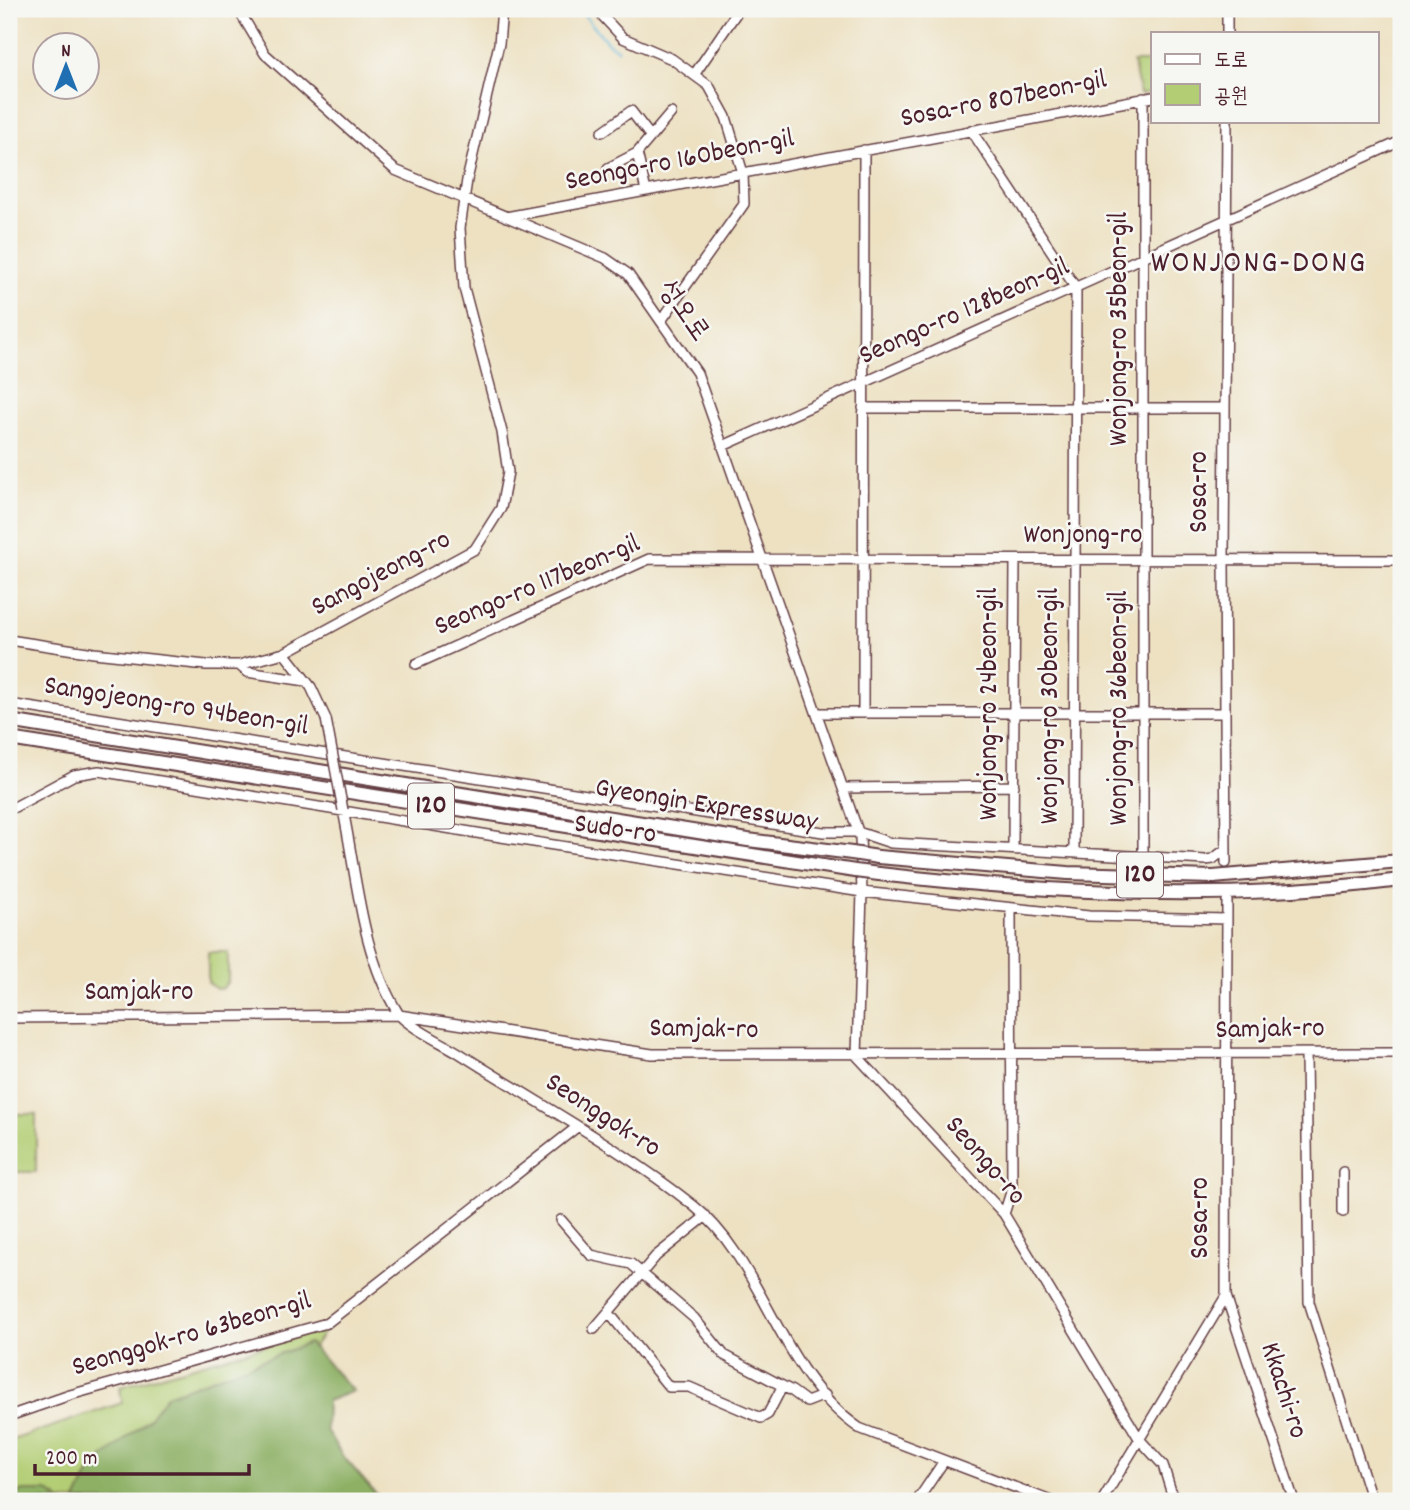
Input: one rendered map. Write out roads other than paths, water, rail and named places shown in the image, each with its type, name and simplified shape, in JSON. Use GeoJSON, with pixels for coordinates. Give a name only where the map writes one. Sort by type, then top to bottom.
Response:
{"type":"FeatureCollection","features":[{"type":"Feature","properties":{"kind":"highway","name":"Gyeongin Expressway"},"geometry":{"type":"LineString","coordinates":[[9,721],[735,838],[878,857],[1068,873],[1213,877],[1401,861]]}},
{"type":"Feature","properties":{"kind":"highway","name":"Gyeongin Expressway"},"geometry":{"type":"LineString","coordinates":[[9,739],[855,871],[972,885],[1140,894],[1283,891],[1401,880]]}},
{"type":"Feature","properties":{"kind":"street","name":"성오로"},"geometry":{"type":"LineString","coordinates":[[238,9],[265,54],[395,170],[504,218],[605,258],[628,274],[698,373],[858,832]]}},
{"type":"Feature","properties":{"kind":"street","name":"Sangojeong-ro"},"geometry":{"type":"LineString","coordinates":[[9,640],[112,655],[206,665],[239,665],[284,653],[470,554],[492,526],[501,508],[508,472],[506,452],[464,288],[460,228],[463,200],[499,44],[502,9]]}},
{"type":"Feature","properties":{"kind":"street"},"geometry":{"type":"LineString","coordinates":[[596,9],[623,38],[672,59],[709,86],[726,117],[743,173],[744,204],[661,321]]}},
{"type":"Feature","properties":{"kind":"street"},"geometry":{"type":"LineString","coordinates":[[694,75],[739,9]]}},
{"type":"Feature","properties":{"kind":"street"},"geometry":{"type":"LineString","coordinates":[[1227,9],[1227,32]]}},
{"type":"Feature","properties":{"kind":"street","name":"Sosa-ro 807beon-gil"},"geometry":{"type":"LineString","coordinates":[[864,150],[1148,97]]}},
{"type":"Feature","properties":{"kind":"street","name":"Wonjong-ro 35beon-gil"},"geometry":{"type":"LineString","coordinates":[[1144,560],[1144,257],[1148,97]]}},
{"type":"Feature","properties":{"kind":"street"},"geometry":{"type":"LineString","coordinates":[[602,132],[631,111],[650,137]]}},
{"type":"Feature","properties":{"kind":"street"},"geometry":{"type":"LineString","coordinates":[[608,168],[637,153],[671,113]]}},
{"type":"Feature","properties":{"kind":"street","name":"Sosa-ro"},"geometry":{"type":"LineString","coordinates":[[1226,863],[1224,560],[1227,122]]}},
{"type":"Feature","properties":{"kind":"street"},"geometry":{"type":"LineString","coordinates":[[971,130],[1076,288]]}},
{"type":"Feature","properties":{"kind":"street","name":"Seongo-ro 128beon-gil"},"geometry":{"type":"LineString","coordinates":[[723,446],[1401,141]]}},
{"type":"Feature","properties":{"kind":"street"},"geometry":{"type":"LineString","coordinates":[[863,713],[864,150]]}},
{"type":"Feature","properties":{"kind":"street","name":"Seongo-ro 160beon-gil"},"geometry":{"type":"LineString","coordinates":[[504,218],[864,150]]}},
{"type":"Feature","properties":{"kind":"street"},"geometry":{"type":"LineString","coordinates":[[637,153],[646,191]]}},
{"type":"Feature","properties":{"kind":"street","name":"Wonjong-ro 30beon-gil"},"geometry":{"type":"LineString","coordinates":[[1074,852],[1076,288]]}},
{"type":"Feature","properties":{"kind":"street"},"geometry":{"type":"LineString","coordinates":[[863,408],[1225,408]]}},
{"type":"Feature","properties":{"kind":"street","name":"Seongo-ro 117beon-gil"},"geometry":{"type":"LineString","coordinates":[[416,664],[649,559],[764,559]]}},
{"type":"Feature","properties":{"kind":"street","name":"Wonjong-ro"},"geometry":{"type":"LineString","coordinates":[[764,559],[1401,560]]}},
{"type":"Feature","properties":{"kind":"street","name":"Wonjong-ro 24beon-gil"},"geometry":{"type":"LineString","coordinates":[[1013,848],[1015,559]]}},
{"type":"Feature","properties":{"kind":"street","name":"Wonjong-ro 36beon-gil"},"geometry":{"type":"LineString","coordinates":[[1143,856],[1144,560]]}},
{"type":"Feature","properties":{"kind":"street"},"geometry":{"type":"LineString","coordinates":[[284,653],[306,681],[326,719],[367,943],[399,1015]]}},
{"type":"Feature","properties":{"kind":"street"},"geometry":{"type":"LineString","coordinates":[[239,665],[247,672],[306,681]]}},
{"type":"Feature","properties":{"kind":"street","name":"Sangojeong-ro 94beon-gil"},"geometry":{"type":"LineString","coordinates":[[9,704],[336,758],[823,832],[858,832],[891,843],[1206,860],[1213,859],[1226,849]]}},
{"type":"Feature","properties":{"kind":"street"},"geometry":{"type":"LineString","coordinates":[[818,713],[1225,713]]}},
{"type":"Feature","properties":{"kind":"street","name":"Sudo-ro"},"geometry":{"type":"LineString","coordinates":[[9,810],[74,775],[99,771],[501,838],[862,892],[1089,916],[1227,919]]}},
{"type":"Feature","properties":{"kind":"street"},"geometry":{"type":"LineString","coordinates":[[844,788],[1014,786]]}},
{"type":"Feature","properties":{"kind":"street"},"geometry":{"type":"LineString","coordinates":[[857,1056],[862,892],[858,832]]}},
{"type":"Feature","properties":{"kind":"street","name":"Sosa-ro"},"geometry":{"type":"LineString","coordinates":[[1102,1501],[1226,1296],[1227,901]]}},
{"type":"Feature","properties":{"kind":"street"},"geometry":{"type":"LineString","coordinates":[[1003,1214],[1012,1189],[1011,909]]}},
{"type":"Feature","properties":{"kind":"street","name":"Samjak-ro"},"geometry":{"type":"LineString","coordinates":[[9,1018],[399,1015],[652,1055],[1401,1053]]}},
{"type":"Feature","properties":{"kind":"street","name":"Seonggok-ro"},"geometry":{"type":"LineString","coordinates":[[399,1015],[635,1164],[706,1216],[739,1260],[789,1353],[844,1418],[859,1428],[1051,1501]]}},
{"type":"Feature","properties":{"kind":"street"},"geometry":{"type":"LineString","coordinates":[[1306,1054],[1309,1302],[1372,1501]]}},
{"type":"Feature","properties":{"kind":"street","name":"Seongo-ro"},"geometry":{"type":"LineString","coordinates":[[857,1056],[1003,1214],[1140,1440],[1163,1465],[1174,1501]]}},
{"type":"Feature","properties":{"kind":"street","name":"Seonggok-ro 63beon-gil"},"geometry":{"type":"LineString","coordinates":[[9,1416],[71,1395],[327,1323],[577,1127]]}},
{"type":"Feature","properties":{"kind":"street"},"geometry":{"type":"LineString","coordinates":[[1343,1172],[1343,1212]]}},
{"type":"Feature","properties":{"kind":"street"},"geometry":{"type":"LineString","coordinates":[[594,1329],[656,1256],[706,1216]]}},
{"type":"Feature","properties":{"kind":"street"},"geometry":{"type":"LineString","coordinates":[[561,1220],[590,1255],[625,1260],[694,1318],[724,1355],[807,1402],[825,1395]]}},
{"type":"Feature","properties":{"kind":"street","name":"Kkachi-ro"},"geometry":{"type":"LineString","coordinates":[[1226,1296],[1294,1501]]}},
{"type":"Feature","properties":{"kind":"street"},"geometry":{"type":"LineString","coordinates":[[609,1312],[669,1387],[689,1387],[761,1419],[768,1414],[782,1387]]}},
{"type":"Feature","properties":{"kind":"street"},"geometry":{"type":"LineString","coordinates":[[917,1501],[944,1461]]}},
{"type":"Feature","properties":{"kind":"waterway"},"geometry":{"type":"LineString","coordinates":[[579,9],[608,43],[618,50]]}},
{"type":"Feature","properties":{"kind":"district","name":"WONJONG-DONG"},"geometry":{"type":"Point","coordinates":[1259,265]}}]}
